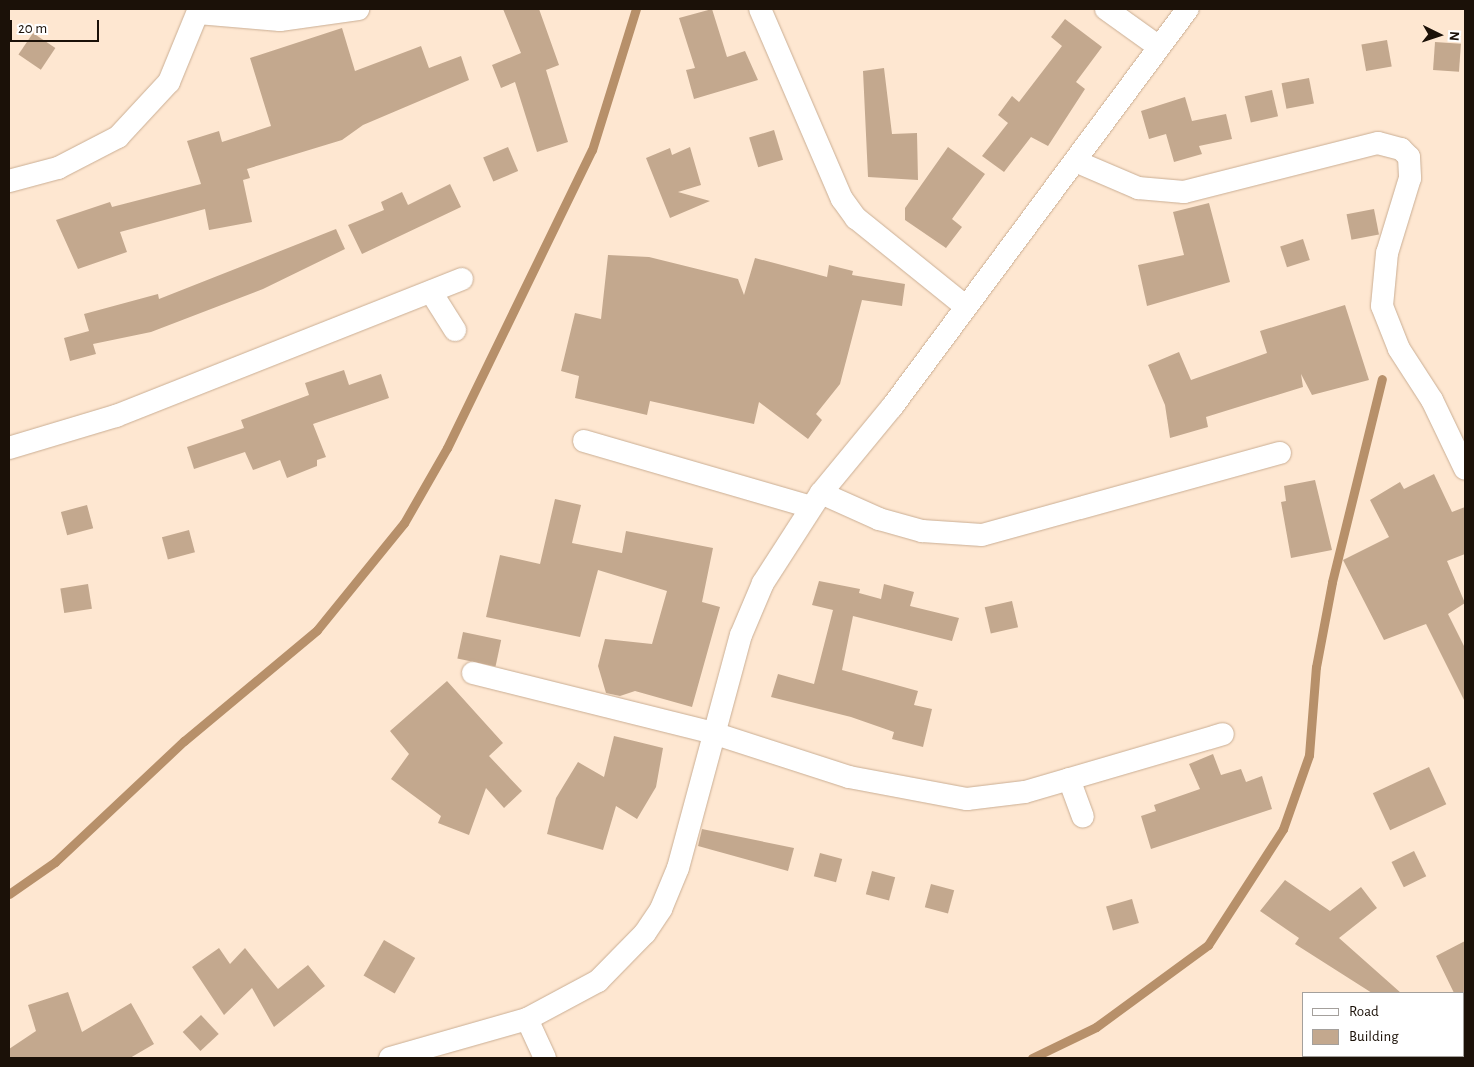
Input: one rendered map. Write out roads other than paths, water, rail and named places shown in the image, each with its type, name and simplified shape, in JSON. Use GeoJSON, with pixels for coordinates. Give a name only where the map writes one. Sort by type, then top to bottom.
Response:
{"type":"FeatureCollection","features":[{"type":"Feature","properties":{"kind":"street"},"geometry":{"type":"LineString","coordinates":[[9,181],[58,168],[118,137],[169,82],[199,11],[280,20],[358,9]]}},
{"type":"Feature","properties":{"kind":"street"},"geometry":{"type":"LineString","coordinates":[[760,9],[842,199],[856,218],[965,306]]}},
{"type":"Feature","properties":{"kind":"street"},"geometry":{"type":"LineString","coordinates":[[1106,9],[1159,47]]}},
{"type":"Feature","properties":{"kind":"street"},"geometry":{"type":"LineString","coordinates":[[390,1058],[527,1019],[598,981],[620,962],[661,909],[707,770],[713,732],[750,608],[816,500],[892,407],[965,306],[1188,9]]}},
{"type":"Feature","properties":{"kind":"street"},"geometry":{"type":"LineString","coordinates":[[1075,161],[1138,188],[1184,192],[1378,143],[1402,150],[1409,157],[1410,178],[1387,254],[1382,306],[1399,349],[1432,400],[1465,469]]}},
{"type":"Feature","properties":{"kind":"street"},"geometry":{"type":"LineString","coordinates":[[9,448],[116,416],[462,279]]}},
{"type":"Feature","properties":{"kind":"street"},"geometry":{"type":"LineString","coordinates":[[431,292],[455,330]]}},
{"type":"Feature","properties":{"kind":"street"},"geometry":{"type":"LineString","coordinates":[[584,441],[816,500],[922,531],[982,535],[1280,453]]}},
{"type":"Feature","properties":{"kind":"street"},"geometry":{"type":"LineString","coordinates":[[473,672],[713,732],[849,777],[937,796],[992,798],[1069,779],[1223,734]]}},
{"type":"Feature","properties":{"kind":"street"},"geometry":{"type":"LineString","coordinates":[[1069,779],[1084,817]]}},
{"type":"Feature","properties":{"kind":"street"},"geometry":{"type":"LineString","coordinates":[[527,1019],[545,1058]]}},
{"type":"Feature","properties":{"kind":"waterway"},"geometry":{"type":"LineString","coordinates":[[9,894],[55,862],[184,741],[317,630],[404,523],[447,448],[592,150],[636,9]]}},
{"type":"Feature","properties":{"kind":"waterway"},"geometry":{"type":"LineString","coordinates":[[1032,1058],[1096,1027],[1208,945],[1283,829],[1309,755],[1316,667],[1332,582],[1382,379]]}}]}
